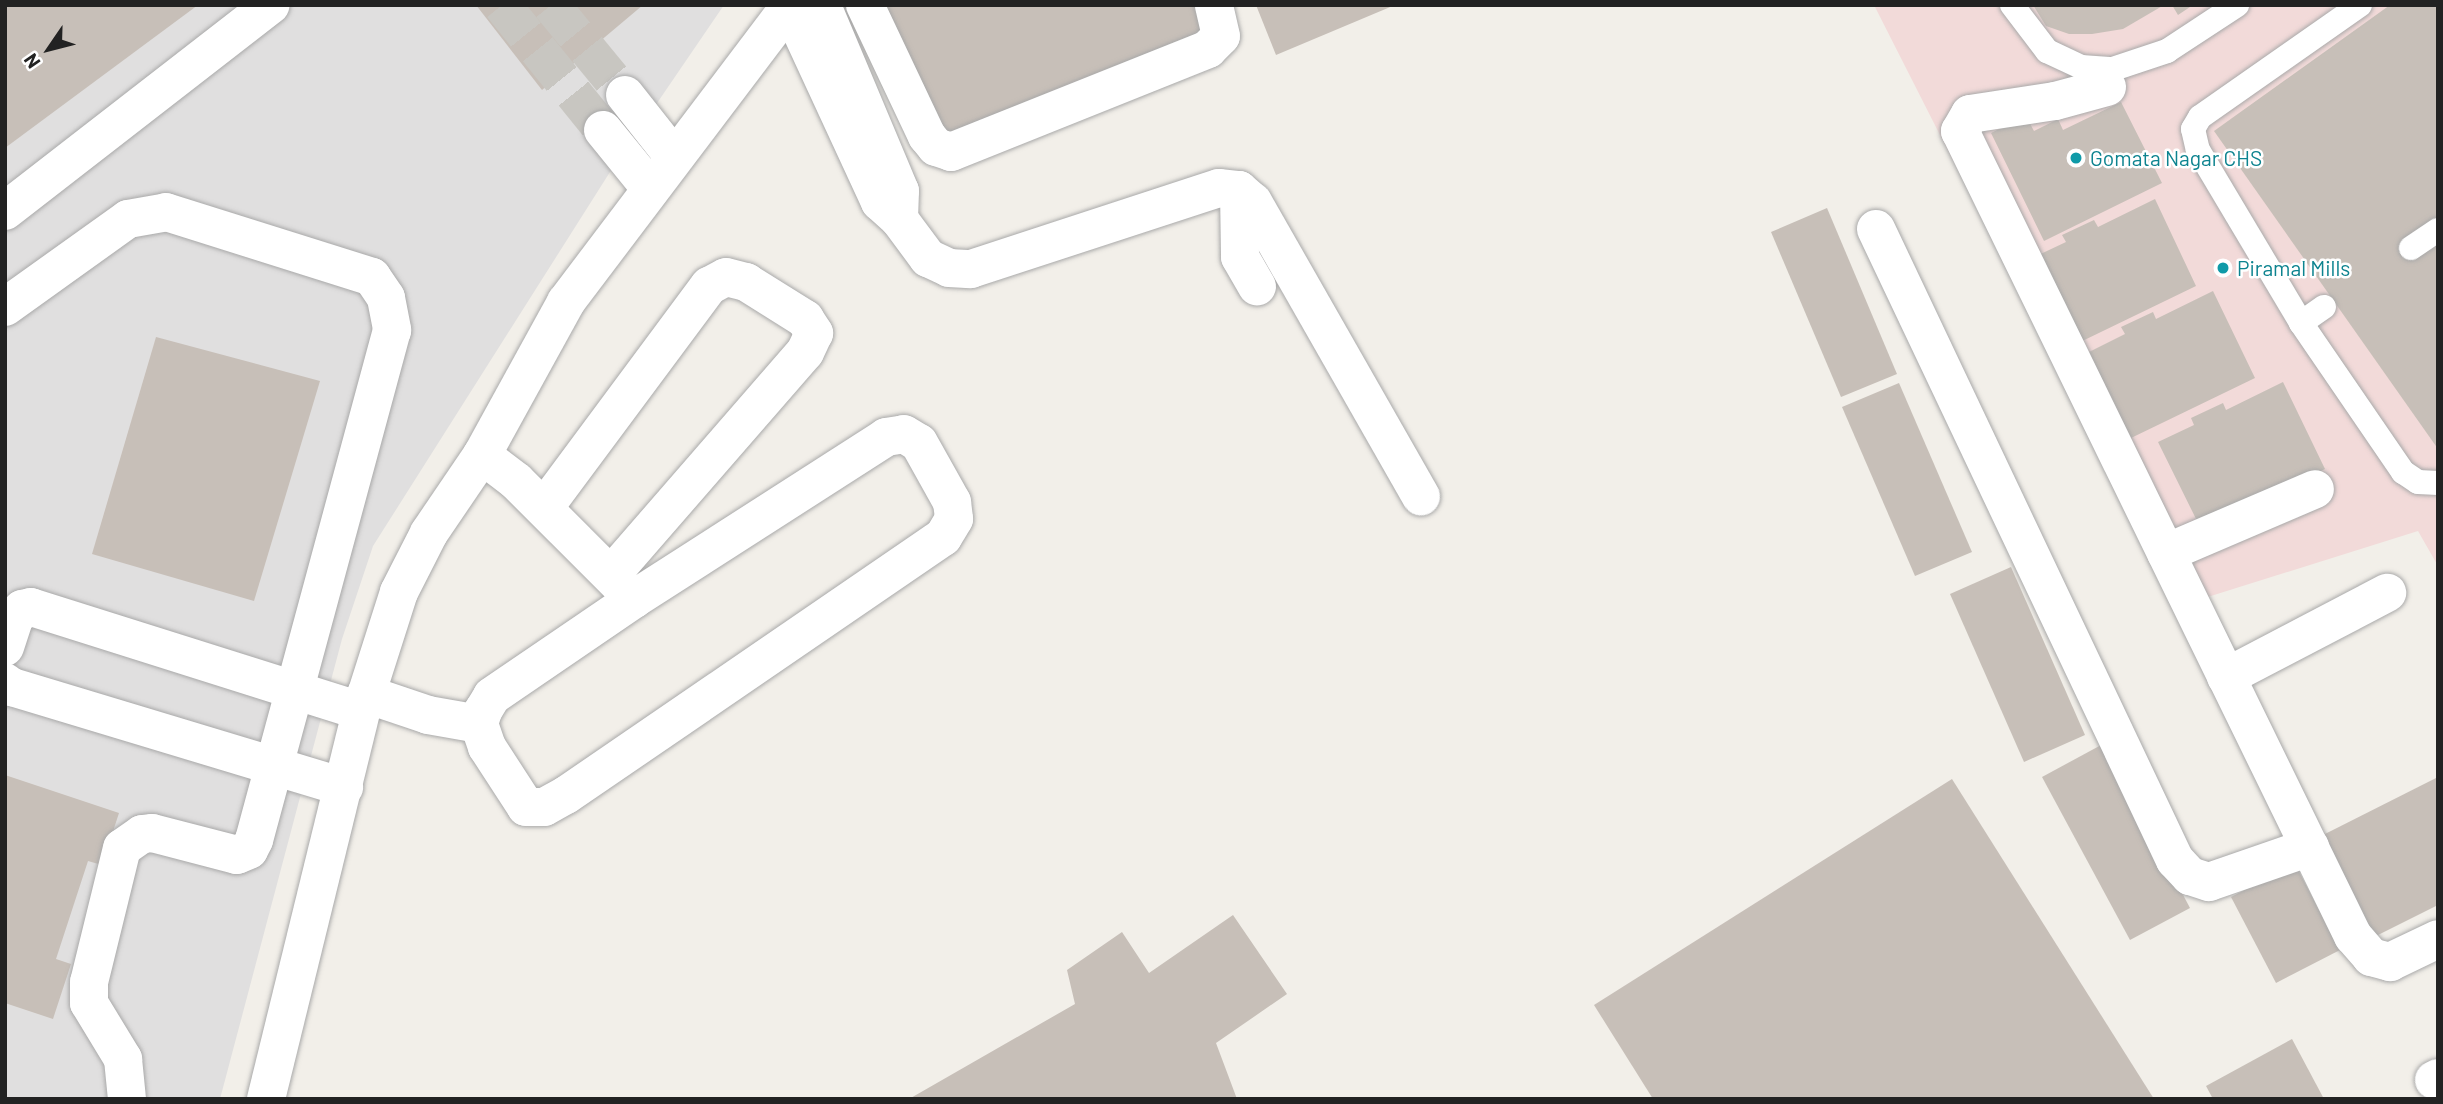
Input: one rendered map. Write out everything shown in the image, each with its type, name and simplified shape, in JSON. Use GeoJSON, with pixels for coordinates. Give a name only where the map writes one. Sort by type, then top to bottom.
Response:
{"type":"FeatureCollection","features":[{"type":"Feature","properties":{"kind":"street"},"geometry":{"type":"LineString","coordinates":[[5,211],[271,5]]}},
{"type":"Feature","properties":{"kind":"street"},"geometry":{"type":"LineString","coordinates":[[865,5],[927,136],[936,147],[951,152],[1208,49],[1221,36],[1214,5]]}},
{"type":"Feature","properties":{"kind":"street"},"geometry":{"type":"LineString","coordinates":[[266,1099],[364,703],[399,592],[429,533],[482,455],[566,302],[674,157],[798,6],[880,202],[899,219],[928,258],[949,268],[971,270],[1219,188],[1239,190],[1253,202],[1421,496]]}},
{"type":"Feature","properties":{"kind":"street"},"geometry":{"type":"LineString","coordinates":[[2107,87],[2054,101],[1970,114],[1960,131],[2353,936],[2371,957],[2390,962],[2438,939]]}},
{"type":"Feature","properties":{"kind":"street"},"geometry":{"type":"LineString","coordinates":[[625,95],[674,157]]}},
{"type":"Feature","properties":{"kind":"street"},"geometry":{"type":"LineString","coordinates":[[603,130],[651,188]]}},
{"type":"Feature","properties":{"kind":"street"},"geometry":{"type":"LineString","coordinates":[[1239,190],[1240,257],[1257,287]]}},
{"type":"Feature","properties":{"kind":"street"},"geometry":{"type":"LineString","coordinates":[[5,307],[128,219],[146,212],[166,212],[372,277],[386,298],[391,330],[274,768],[249,850],[226,854],[152,833],[142,834],[122,848],[89,982],[89,1003],[123,1059],[127,1099]]}},
{"type":"Feature","properties":{"kind":"street"},"geometry":{"type":"LineString","coordinates":[[1876,229],[2175,860],[2190,876],[2209,882],[2310,847]]}},
{"type":"Feature","properties":{"kind":"street"},"geometry":{"type":"LineString","coordinates":[[544,508],[709,286],[726,277],[746,282],[805,319],[814,332],[805,352],[623,587]]}},
{"type":"Feature","properties":{"kind":"street"},"geometry":{"type":"LineString","coordinates":[[904,434],[919,443],[952,502],[954,519],[943,537],[544,807],[526,807],[517,797],[479,724],[492,696],[623,587],[886,437],[904,434]]}},
{"type":"Feature","properties":{"kind":"street"},"geometry":{"type":"LineString","coordinates":[[482,455],[544,508],[623,587]]}},
{"type":"Feature","properties":{"kind":"street"},"geometry":{"type":"LineString","coordinates":[[2166,553],[2315,489]]}},
{"type":"Feature","properties":{"kind":"street"},"geometry":{"type":"LineString","coordinates":[[2226,677],[2388,593]]}},
{"type":"Feature","properties":{"kind":"street"},"geometry":{"type":"LineString","coordinates":[[5,647],[15,619],[22,609],[31,607],[294,693],[479,724]]}},
{"type":"Feature","properties":{"kind":"street"},"geometry":{"type":"LineString","coordinates":[[5,682],[274,768],[344,787]]}},
{"type":"Feature","properties":{"kind":"lane"},"geometry":{"type":"LineString","coordinates":[[2012,5],[2047,51],[2081,67],[2113,69],[2167,51],[2236,5]]}},
{"type":"Feature","properties":{"kind":"lane"},"geometry":{"type":"LineString","coordinates":[[2360,5],[2200,117],[2193,129],[2198,150],[2301,323],[2403,472],[2418,482],[2438,483]]}},
{"type":"Feature","properties":{"kind":"lane"},"geometry":{"type":"LineString","coordinates":[[2411,248],[2438,230]]}},
{"type":"Feature","properties":{"kind":"lane"},"geometry":{"type":"LineString","coordinates":[[2301,323],[2324,307]]}},
{"type":"Feature","properties":{"kind":"shaded area"},"geometry":{"type":"Polygon","coordinates":[[[5,5],[724,5],[610,172],[373,546],[342,639],[220,1099],[5,1099],[5,5]]]}},
{"type":"Feature","properties":{"kind":"shaded area","name":"Piramal Mills"},"geometry":{"type":"Polygon","coordinates":[[[1874,5],[2438,5],[2438,566],[2418,531],[2179,606],[1874,5]]]}},
{"type":"Feature","properties":{"kind":"building"},"geometry":{"type":"Polygon","coordinates":[[[5,5],[198,5],[5,148],[5,5]]]}},
{"type":"Feature","properties":{"kind":"building"},"geometry":{"type":"Polygon","coordinates":[[[476,5],[643,5],[542,90],[476,5]]]}},
{"type":"Feature","properties":{"kind":"building"},"geometry":{"type":"Polygon","coordinates":[[[885,5],[1196,5],[1206,31],[937,138],[885,5]]]}},
{"type":"Feature","properties":{"kind":"building"},"geometry":{"type":"Polygon","coordinates":[[[1256,5],[1395,5],[1276,55],[1256,5]]]}},
{"type":"Feature","properties":{"kind":"building"},"geometry":{"type":"Polygon","coordinates":[[[2033,5],[2164,5],[2123,29],[2092,34],[2069,34],[2046,26],[2033,5]]]}},
{"type":"Feature","properties":{"kind":"building"},"geometry":{"type":"Polygon","coordinates":[[[2172,5],[2193,5],[2178,15],[2172,5]]]}},
{"type":"Feature","properties":{"kind":"building"},"geometry":{"type":"Polygon","coordinates":[[[2390,5],[2438,5],[2438,449],[2214,131],[2390,5]]]}},
{"type":"Feature","properties":{"kind":"building","name":"Gomata Nagar CHS"},"geometry":{"type":"Polygon","coordinates":[[[2121,102],[2162,183],[2044,241],[1991,133],[2026,116],[2034,131],[2058,119],[2063,130],[2121,102]]]}},
{"type":"Feature","properties":{"kind":"building"},"geometry":{"type":"Polygon","coordinates":[[[2155,199],[2196,286],[2072,346],[2030,259],[2066,242],[2062,235],[2094,220],[2098,227],[2155,199]]]}},
{"type":"Feature","properties":{"kind":"building"},"geometry":{"type":"Polygon","coordinates":[[[1827,208],[1897,374],[1841,397],[1771,232],[1827,208]]]}},
{"type":"Feature","properties":{"kind":"building"},"geometry":{"type":"Polygon","coordinates":[[[2213,291],[2255,378],[2131,438],[2089,352],[2125,334],[2121,327],[2153,312],[2156,319],[2213,291]]]}},
{"type":"Feature","properties":{"kind":"building"},"geometry":{"type":"Polygon","coordinates":[[[156,337],[320,381],[254,601],[92,554],[156,337]]]}},
{"type":"Feature","properties":{"kind":"building"},"geometry":{"type":"Polygon","coordinates":[[[2283,382],[2325,469],[2201,529],[2158,442],[2194,425],[2191,418],[2223,403],[2226,410],[2283,382]]]}},
{"type":"Feature","properties":{"kind":"building"},"geometry":{"type":"Polygon","coordinates":[[[1899,383],[1972,552],[1915,576],[1842,407],[1899,383]]]}},
{"type":"Feature","properties":{"kind":"building"},"geometry":{"type":"Polygon","coordinates":[[[2011,567],[2085,735],[2024,762],[1950,594],[2011,567]]]}},
{"type":"Feature","properties":{"kind":"building"},"geometry":{"type":"Polygon","coordinates":[[[2103,744],[2190,908],[2130,940],[2042,777],[2103,744]]]}},
{"type":"Feature","properties":{"kind":"building"},"geometry":{"type":"Polygon","coordinates":[[[5,775],[119,813],[102,865],[88,861],[56,959],[71,964],[53,1019],[5,1003],[5,775]]]}},
{"type":"Feature","properties":{"kind":"building"},"geometry":{"type":"Polygon","coordinates":[[[2438,777],[2438,905],[2374,937],[2323,835],[2438,777]]]}},
{"type":"Feature","properties":{"kind":"building"},"geometry":{"type":"Polygon","coordinates":[[[1952,779],[2154,1099],[1653,1099],[1594,1005],[1952,779]]]}},
{"type":"Feature","properties":{"kind":"building"},"geometry":{"type":"Polygon","coordinates":[[[2295,864],[2340,950],[2276,983],[2231,897],[2295,864]]]}},
{"type":"Feature","properties":{"kind":"building"},"geometry":{"type":"Polygon","coordinates":[[[1233,915],[1287,994],[1216,1043],[1237,1099],[909,1099],[1075,1004],[1067,970],[1122,932],[1149,973],[1233,915]]]}},
{"type":"Feature","properties":{"kind":"building"},"geometry":{"type":"Polygon","coordinates":[[[2292,1039],[2324,1099],[2213,1099],[2206,1086],[2292,1039]]]}},
{"type":"Feature","properties":{"kind":"tunnel"},"geometry":{"type":"LineString","coordinates":[[502,5],[603,130]]}},
{"type":"Feature","properties":{"kind":"tunnel"},"geometry":{"type":"LineString","coordinates":[[551,5],[625,95]]}},
{"type":"Feature","properties":{"kind":"place","name":"Gomata Nagar CHS"},"geometry":{"type":"Point","coordinates":[2076,158]}},
{"type":"Feature","properties":{"kind":"place","name":"Piramal Mills"},"geometry":{"type":"Point","coordinates":[2223,268]}}]}
